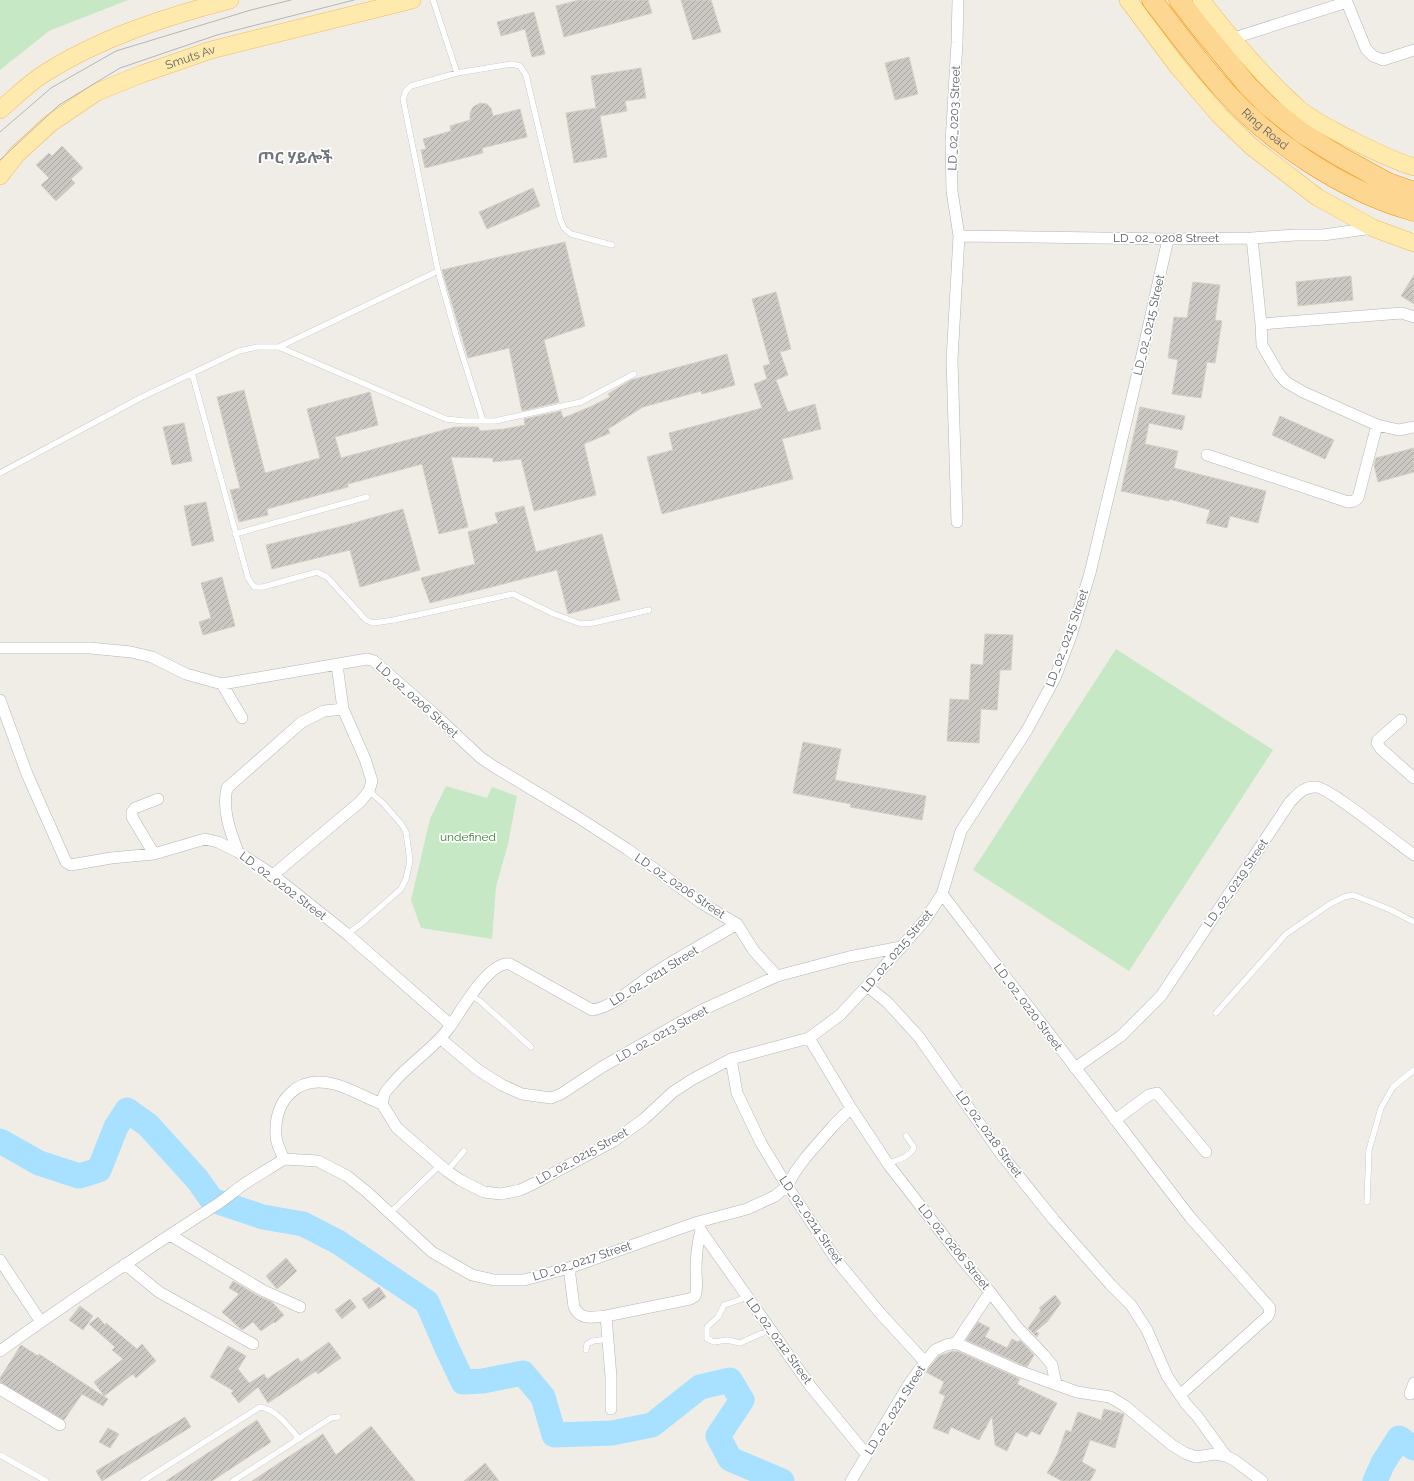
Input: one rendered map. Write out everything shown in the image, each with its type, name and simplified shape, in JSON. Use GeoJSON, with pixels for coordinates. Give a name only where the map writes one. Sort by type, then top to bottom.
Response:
{"type":"FeatureCollection","features":[{"type":"Feature","properties":{"kind":"highway","name":"Ring Road"},"geometry":{"type":"LineString","coordinates":[[1152,0],[1208,73],[1223,90],[1254,120],[1290,150],[1372,196],[1414,211]]}},
{"type":"Feature","properties":{"kind":"highway","name":"Ring Road"},"geometry":{"type":"LineString","coordinates":[[1179,0],[1198,26],[1248,86],[1267,105],[1302,133],[1337,155],[1388,183],[1414,192]]}},
{"type":"Feature","properties":{"kind":"main road"},"geometry":{"type":"LineString","coordinates":[[0,110],[41,76],[80,52],[116,36],[184,12],[230,0]]}},
{"type":"Feature","properties":{"kind":"main road","name":"Smuts Av"},"geometry":{"type":"LineString","coordinates":[[0,176],[17,154],[51,123],[97,92],[142,74],[211,50],[412,0]]}},
{"type":"Feature","properties":{"kind":"main road"},"geometry":{"type":"LineString","coordinates":[[1128,0],[1183,73],[1219,115],[1252,148],[1317,197],[1373,228],[1414,243]]}},
{"type":"Feature","properties":{"kind":"main road"},"geometry":{"type":"LineString","coordinates":[[1201,0],[1231,39],[1274,86],[1299,109],[1320,123],[1390,159],[1414,167]]}},
{"type":"Feature","properties":{"kind":"street","name":"LD_02_0203 Street"},"geometry":{"type":"LineString","coordinates":[[957,522],[952,360],[959,236],[952,191],[951,142],[958,43],[958,0]]}},
{"type":"Feature","properties":{"kind":"street"},"geometry":{"type":"LineString","coordinates":[[1231,39],[1346,1],[1366,49],[1373,56],[1383,60],[1414,50]]}},
{"type":"Feature","properties":{"kind":"street","name":"LD_02_0208 Street"},"geometry":{"type":"LineString","coordinates":[[959,236],[1168,239],[1252,238],[1322,235],[1373,228]]}},
{"type":"Feature","properties":{"kind":"street"},"geometry":{"type":"LineString","coordinates":[[1252,238],[1262,324],[1262,345],[1278,374],[1286,382],[1303,392],[1377,425],[1400,430],[1414,427]]}},
{"type":"Feature","properties":{"kind":"street","name":"LD_02_0215 Street"},"geometry":{"type":"LineString","coordinates":[[382,1104],[397,1128],[443,1168],[460,1180],[484,1192],[501,1194],[520,1190],[614,1141],[644,1119],[673,1092],[693,1079],[731,1059],[809,1038],[840,1015],[867,986],[925,920],[942,894],[961,831],[1027,730],[1055,678],[1071,636],[1090,573],[1168,239]]}},
{"type":"Feature","properties":{"kind":"street"},"geometry":{"type":"LineString","coordinates":[[1262,324],[1402,313],[1414,317]]}},
{"type":"Feature","properties":{"kind":"street"},"geometry":{"type":"LineString","coordinates":[[1207,455],[1348,502],[1352,502],[1358,498],[1377,425]]}},
{"type":"Feature","properties":{"kind":"street","name":"LD_02_0206 Street"},"geometry":{"type":"LineString","coordinates":[[0,648],[90,648],[131,652],[152,657],[186,674],[222,684],[367,659],[374,661],[480,757],[627,849],[703,904],[737,924]]}},
{"type":"Feature","properties":{"kind":"street"},"geometry":{"type":"LineString","coordinates":[[273,875],[360,802],[369,791],[372,781],[365,759],[343,709],[337,665]]}},
{"type":"Feature","properties":{"kind":"street"},"geometry":{"type":"LineString","coordinates":[[222,684],[242,718]]}},
{"type":"Feature","properties":{"kind":"street","name":"LD_02_0202 Street"},"geometry":{"type":"LineString","coordinates":[[0,700],[27,774],[66,862],[71,866],[111,858],[154,854],[205,839],[218,842],[238,852],[273,875],[347,934],[452,1025]]}},
{"type":"Feature","properties":{"kind":"street"},"geometry":{"type":"LineString","coordinates":[[238,852],[228,826],[225,798],[227,788],[302,722],[324,711],[343,709]]}},
{"type":"Feature","properties":{"kind":"street"},"geometry":{"type":"LineString","coordinates":[[1401,720],[1378,740],[1377,743],[1381,749],[1414,778]]}},
{"type":"Feature","properties":{"kind":"street","name":"LD_02_0219 Street"},"geometry":{"type":"LineString","coordinates":[[1075,1068],[1121,1036],[1161,996],[1290,802],[1301,790],[1316,787],[1334,795],[1414,855]]}},
{"type":"Feature","properties":{"kind":"street"},"geometry":{"type":"LineString","coordinates":[[154,854],[132,817],[132,812],[135,808],[158,799]]}},
{"type":"Feature","properties":{"kind":"street","name":"LD_02_0220 Street"},"geometry":{"type":"LineString","coordinates":[[942,894],[1190,1217],[1268,1305],[1270,1311],[1267,1317],[1180,1395]]}},
{"type":"Feature","properties":{"kind":"street"},"geometry":{"type":"LineString","coordinates":[[737,924],[754,951],[777,976]]}},
{"type":"Feature","properties":{"kind":"street","name":"LD_02_0211 Street"},"geometry":{"type":"LineString","coordinates":[[471,995],[498,966],[505,963],[514,966],[547,986],[592,1010],[600,1009],[654,974],[737,924]]}},
{"type":"Feature","properties":{"kind":"street","name":"LD_02_0213 Street"},"geometry":{"type":"LineString","coordinates":[[441,1039],[478,1070],[502,1085],[522,1094],[551,1098],[561,1094],[602,1067],[700,1011],[777,976],[849,957],[901,947]]}},
{"type":"Feature","properties":{"kind":"street","name":"LD_02_0218 Street"},"geometry":{"type":"LineString","coordinates":[[867,986],[887,1002],[920,1036],[1001,1154],[1054,1220],[1110,1284],[1131,1305],[1147,1330],[1168,1376],[1186,1404],[1197,1416],[1226,1456]]}},
{"type":"Feature","properties":{"kind":"street"},"geometry":{"type":"LineString","coordinates":[[0,1351],[124,1264],[284,1159],[276,1138],[276,1123],[283,1100],[290,1092],[303,1085],[317,1082],[334,1084],[382,1104],[384,1094],[397,1078],[441,1039],[452,1025],[471,995]]}},
{"type":"Feature","properties":{"kind":"street","name":"LD_02_0206 Street"},"geometry":{"type":"LineString","coordinates":[[809,1038],[851,1108],[888,1164],[1017,1327],[1052,1365],[1056,1384]]}},
{"type":"Feature","properties":{"kind":"street","name":"LD_02_0214 Street"},"geometry":{"type":"LineString","coordinates":[[731,1059],[737,1093],[761,1143],[788,1186],[837,1261],[880,1314],[925,1362]]}},
{"type":"Feature","properties":{"kind":"street"},"geometry":{"type":"LineString","coordinates":[[1115,1120],[1149,1095],[1157,1093],[1206,1152]]}},
{"type":"Feature","properties":{"kind":"street"},"geometry":{"type":"LineString","coordinates":[[788,1186],[795,1172],[806,1157],[851,1108]]}},
{"type":"Feature","properties":{"kind":"street","name":"LD_02_0217 Street"},"geometry":{"type":"LineString","coordinates":[[284,1159],[318,1161],[347,1176],[432,1252],[472,1275],[494,1280],[524,1280],[569,1268],[699,1227],[747,1209],[775,1196],[788,1186]]}},
{"type":"Feature","properties":{"kind":"street"},"geometry":{"type":"LineString","coordinates":[[569,1268],[574,1307],[579,1315],[586,1317],[606,1316],[690,1298],[695,1296],[697,1289],[696,1251],[699,1227]]}},
{"type":"Feature","properties":{"kind":"street","name":"LD_02_0212 Street"},"geometry":{"type":"LineString","coordinates":[[699,1227],[811,1387],[866,1454]]}},
{"type":"Feature","properties":{"kind":"street"},"geometry":{"type":"LineString","coordinates":[[170,1235],[264,1291],[300,1307]]}},
{"type":"Feature","properties":{"kind":"street"},"geometry":{"type":"LineString","coordinates":[[0,1260],[41,1322]]}},
{"type":"Feature","properties":{"kind":"street"},"geometry":{"type":"LineString","coordinates":[[124,1264],[159,1292],[253,1344]]}},
{"type":"Feature","properties":{"kind":"street"},"geometry":{"type":"LineString","coordinates":[[990,1292],[956,1343],[1019,1371],[1077,1392],[1110,1398],[1125,1406],[1172,1445],[1185,1453],[1196,1457],[1215,1454],[1226,1456],[1234,1460],[1262,1481]]}},
{"type":"Feature","properties":{"kind":"street"},"geometry":{"type":"LineString","coordinates":[[606,1316],[612,1409]]}},
{"type":"Feature","properties":{"kind":"street","name":"LD_02_0221 Street"},"geometry":{"type":"LineString","coordinates":[[851,1481],[909,1384],[925,1362],[935,1350],[956,1343]]}},
{"type":"Feature","properties":{"kind":"street"},"geometry":{"type":"LineString","coordinates":[[1410,1394],[1414,1383]]}},
{"type":"Feature","properties":{"kind":"street"},"geometry":{"type":"LineString","coordinates":[[0,1389],[60,1425]]}},
{"type":"Feature","properties":{"kind":"lane"},"geometry":{"type":"LineString","coordinates":[[433,0],[457,73]]}},
{"type":"Feature","properties":{"kind":"lane"},"geometry":{"type":"LineString","coordinates":[[483,421],[438,271],[403,99],[406,91],[411,86],[457,73],[512,64],[520,66],[526,75],[560,219],[564,228],[571,234],[612,245]]}},
{"type":"Feature","properties":{"kind":"lane"},"geometry":{"type":"LineString","coordinates":[[0,473],[142,396],[239,352],[257,347],[279,346],[438,271]]}},
{"type":"Feature","properties":{"kind":"lane"},"geometry":{"type":"LineString","coordinates":[[279,346],[446,419],[464,421],[495,421],[581,402],[634,374]]}},
{"type":"Feature","properties":{"kind":"lane"},"geometry":{"type":"LineString","coordinates":[[192,373],[235,534],[248,578],[254,587],[263,587],[317,572],[327,577],[366,620],[373,623],[394,620],[513,594],[554,614],[581,624],[593,623],[649,610]]}},
{"type":"Feature","properties":{"kind":"lane"},"geometry":{"type":"LineString","coordinates":[[235,534],[367,497]]}},
{"type":"Feature","properties":{"kind":"lane"},"geometry":{"type":"LineString","coordinates":[[347,934],[362,924],[401,889],[406,879],[410,861],[406,832],[402,825],[369,791]]}},
{"type":"Feature","properties":{"kind":"lane"},"geometry":{"type":"LineString","coordinates":[[1216,1013],[1286,934],[1330,904],[1344,897],[1353,895],[1392,910],[1414,922]]}},
{"type":"Feature","properties":{"kind":"lane"},"geometry":{"type":"LineString","coordinates":[[471,995],[480,1001],[531,1047]]}},
{"type":"Feature","properties":{"kind":"lane"},"geometry":{"type":"LineString","coordinates":[[1367,1202],[1369,1150],[1381,1108],[1393,1087],[1414,1070]]}},
{"type":"Feature","properties":{"kind":"lane"},"geometry":{"type":"LineString","coordinates":[[888,1164],[909,1155],[913,1151],[914,1147],[906,1136]]}},
{"type":"Feature","properties":{"kind":"lane"},"geometry":{"type":"LineString","coordinates":[[390,1213],[464,1151]]}},
{"type":"Feature","properties":{"kind":"lane"},"geometry":{"type":"LineString","coordinates":[[748,1297],[724,1305],[718,1317],[707,1327],[707,1339],[714,1342],[727,1340],[740,1343],[772,1330]]}},
{"type":"Feature","properties":{"kind":"lane"},"geometry":{"type":"LineString","coordinates":[[586,1350],[587,1344],[590,1342],[608,1339]]}},
{"type":"Feature","properties":{"kind":"lane"},"geometry":{"type":"LineString","coordinates":[[143,1481],[260,1407],[267,1408],[280,1418],[299,1439]]}},
{"type":"Feature","properties":{"kind":"lane"},"geometry":{"type":"LineString","coordinates":[[233,1481],[331,1418],[338,1417]]}},
{"type":"Feature","properties":{"kind":"lane"},"geometry":{"type":"LineString","coordinates":[[0,1455],[46,1481]]}},
{"type":"Feature","properties":{"kind":"green space"},"geometry":{"type":"Polygon","coordinates":[[[0,0],[128,0],[49,31],[0,70],[0,0]]]}},
{"type":"Feature","properties":{"kind":"green space"},"geometry":{"type":"Polygon","coordinates":[[[1116,649],[1273,750],[1129,971],[973,870],[1116,649]]]}},
{"type":"Feature","properties":{"kind":"green space","name":"undefined"},"geometry":{"type":"Polygon","coordinates":[[[446,786],[487,798],[492,787],[517,796],[508,844],[496,887],[492,939],[421,928],[411,900],[430,819],[446,786]]]}},
{"type":"Feature","properties":{"kind":"building"},"geometry":{"type":"Polygon","coordinates":[[[579,0],[648,0],[652,13],[564,37],[556,6],[579,0]]]}},
{"type":"Feature","properties":{"kind":"building"},"geometry":{"type":"Polygon","coordinates":[[[681,0],[711,0],[721,32],[693,40],[681,0]]]}},
{"type":"Feature","properties":{"kind":"building"},"geometry":{"type":"Polygon","coordinates":[[[534,12],[545,54],[532,57],[525,29],[501,36],[497,22],[534,12]]]}},
{"type":"Feature","properties":{"kind":"building"},"geometry":{"type":"Polygon","coordinates":[[[909,57],[918,94],[895,100],[885,63],[909,57]]]}},
{"type":"Feature","properties":{"kind":"building"},"geometry":{"type":"Polygon","coordinates":[[[641,68],[646,98],[625,101],[627,111],[600,116],[607,157],[574,163],[566,113],[596,108],[591,76],[641,68]]]}},
{"type":"Feature","properties":{"kind":"building"},"geometry":{"type":"Polygon","coordinates":[[[480,103],[487,104],[491,108],[493,116],[520,109],[527,137],[482,148],[483,153],[425,168],[421,150],[426,149],[423,139],[451,131],[450,126],[470,120],[470,113],[473,107],[480,103]]]}},
{"type":"Feature","properties":{"kind":"building"},"geometry":{"type":"Polygon","coordinates":[[[62,146],[83,168],[71,179],[75,183],[56,201],[41,185],[49,178],[36,165],[49,153],[52,156],[62,146]]]}},
{"type":"Feature","properties":{"kind":"building"},"geometry":{"type":"Polygon","coordinates":[[[533,188],[540,206],[487,229],[479,212],[533,188]]]}},
{"type":"Feature","properties":{"kind":"building"},"geometry":{"type":"Polygon","coordinates":[[[565,242],[585,326],[544,340],[559,402],[522,411],[509,348],[468,358],[442,270],[565,242]]]}},
{"type":"Feature","properties":{"kind":"building"},"geometry":{"type":"Polygon","coordinates":[[[1414,275],[1414,304],[1401,296],[1414,275]]]}},
{"type":"Feature","properties":{"kind":"building"},"geometry":{"type":"Polygon","coordinates":[[[1351,276],[1353,300],[1298,306],[1296,282],[1351,276]]]}},
{"type":"Feature","properties":{"kind":"building"},"geometry":{"type":"Polygon","coordinates":[[[1193,282],[1220,285],[1215,320],[1222,321],[1215,363],[1207,362],[1201,398],[1172,394],[1178,360],[1168,358],[1174,317],[1187,318],[1193,282]]]}},
{"type":"Feature","properties":{"kind":"building"},"geometry":{"type":"Polygon","coordinates":[[[776,292],[791,349],[780,352],[788,375],[776,380],[788,412],[815,404],[821,429],[782,439],[793,479],[662,514],[647,457],[673,450],[669,433],[762,408],[754,384],[767,379],[763,366],[770,364],[752,299],[776,292]]]}},
{"type":"Feature","properties":{"kind":"building"},"geometry":{"type":"Polygon","coordinates":[[[727,354],[735,385],[702,394],[701,391],[643,407],[608,429],[610,433],[584,444],[596,495],[534,511],[521,459],[493,462],[493,458],[451,457],[468,527],[439,534],[422,464],[348,484],[348,487],[267,509],[268,515],[239,522],[230,490],[240,488],[217,397],[244,390],[265,473],[320,458],[307,409],[370,392],[378,425],[335,437],[341,458],[455,427],[478,427],[480,431],[504,429],[525,425],[524,419],[561,411],[563,418],[610,397],[608,394],[631,380],[727,354]]]}},
{"type":"Feature","properties":{"kind":"building"},"geometry":{"type":"Polygon","coordinates":[[[1140,407],[1185,416],[1182,430],[1149,423],[1145,444],[1178,451],[1174,468],[1266,491],[1258,523],[1230,516],[1227,528],[1206,523],[1210,510],[1169,499],[1169,501],[1121,491],[1140,407]]]}},
{"type":"Feature","properties":{"kind":"building"},"geometry":{"type":"Polygon","coordinates":[[[1280,416],[1334,440],[1325,459],[1272,435],[1280,416]]]}},
{"type":"Feature","properties":{"kind":"building"},"geometry":{"type":"Polygon","coordinates":[[[184,423],[192,461],[172,465],[163,427],[184,423]]]}},
{"type":"Feature","properties":{"kind":"building"},"geometry":{"type":"Polygon","coordinates":[[[1414,448],[1414,472],[1378,482],[1374,465],[1376,458],[1414,448]]]}},
{"type":"Feature","properties":{"kind":"building"},"geometry":{"type":"Polygon","coordinates":[[[206,502],[214,541],[192,546],[184,506],[206,502]]]}},
{"type":"Feature","properties":{"kind":"building"},"geometry":{"type":"Polygon","coordinates":[[[524,506],[536,552],[602,534],[620,600],[568,614],[557,570],[430,603],[421,578],[475,564],[468,532],[498,523],[495,513],[524,506]]]}},
{"type":"Feature","properties":{"kind":"building"},"geometry":{"type":"Polygon","coordinates":[[[403,509],[420,570],[360,587],[350,550],[272,569],[266,545],[403,509]]]}},
{"type":"Feature","properties":{"kind":"building"},"geometry":{"type":"Polygon","coordinates":[[[222,577],[235,626],[203,635],[199,622],[211,618],[201,583],[222,577]]]}},
{"type":"Feature","properties":{"kind":"building"},"geometry":{"type":"Polygon","coordinates":[[[985,634],[1013,635],[1011,670],[1000,670],[997,710],[981,709],[979,743],[947,741],[950,699],[969,700],[971,664],[983,665],[985,634]]]}},
{"type":"Feature","properties":{"kind":"building"},"geometry":{"type":"Polygon","coordinates":[[[803,742],[841,749],[835,780],[926,796],[922,820],[850,807],[851,804],[793,793],[803,742]]]}},
{"type":"Feature","properties":{"kind":"building"},"geometry":{"type":"Polygon","coordinates":[[[286,1258],[297,1271],[277,1289],[266,1276],[286,1258]]]}},
{"type":"Feature","properties":{"kind":"building"},"geometry":{"type":"Polygon","coordinates":[[[233,1281],[260,1297],[272,1302],[284,1315],[275,1323],[274,1322],[261,1331],[253,1322],[242,1330],[222,1312],[239,1294],[229,1288],[233,1281]]]}},
{"type":"Feature","properties":{"kind":"building"},"geometry":{"type":"Polygon","coordinates":[[[379,1287],[386,1297],[369,1309],[362,1299],[379,1287]]]}},
{"type":"Feature","properties":{"kind":"building"},"geometry":{"type":"Polygon","coordinates":[[[1055,1295],[1061,1303],[1047,1322],[1035,1332],[1039,1333],[1037,1337],[1028,1328],[1041,1310],[1039,1308],[1055,1295]]]}},
{"type":"Feature","properties":{"kind":"building"},"geometry":{"type":"Polygon","coordinates":[[[350,1299],[356,1307],[342,1319],[335,1310],[350,1299]]]}},
{"type":"Feature","properties":{"kind":"building"},"geometry":{"type":"Polygon","coordinates":[[[80,1306],[93,1316],[83,1330],[69,1320],[80,1306]]]}},
{"type":"Feature","properties":{"kind":"building"},"geometry":{"type":"Polygon","coordinates":[[[98,1317],[105,1325],[106,1323],[137,1349],[142,1344],[156,1361],[136,1378],[133,1374],[104,1396],[94,1382],[123,1359],[112,1350],[115,1347],[89,1324],[98,1317]]]}},
{"type":"Feature","properties":{"kind":"building"},"geometry":{"type":"Polygon","coordinates":[[[978,1322],[990,1328],[985,1337],[1007,1348],[1012,1339],[1018,1342],[1020,1340],[1034,1355],[1027,1367],[966,1340],[978,1322]]]}},
{"type":"Feature","properties":{"kind":"building"},"geometry":{"type":"Polygon","coordinates":[[[329,1342],[341,1358],[318,1374],[316,1371],[268,1403],[258,1387],[239,1403],[231,1393],[234,1391],[210,1377],[228,1346],[246,1356],[238,1369],[249,1383],[264,1374],[267,1379],[298,1358],[301,1362],[329,1342]]]}},
{"type":"Feature","properties":{"kind":"building"},"geometry":{"type":"Polygon","coordinates":[[[21,1345],[38,1356],[39,1354],[108,1399],[103,1406],[82,1394],[64,1420],[0,1382],[0,1378],[21,1345]]]}},
{"type":"Feature","properties":{"kind":"building"},"geometry":{"type":"Polygon","coordinates":[[[957,1351],[1020,1379],[1017,1384],[1057,1403],[1040,1435],[1031,1431],[1027,1437],[1016,1432],[1007,1451],[995,1445],[992,1416],[979,1440],[951,1427],[948,1434],[933,1428],[945,1396],[939,1393],[944,1382],[926,1372],[939,1356],[957,1351]]]}},
{"type":"Feature","properties":{"kind":"building"},"geometry":{"type":"Polygon","coordinates":[[[1104,1409],[1124,1414],[1115,1448],[1090,1440],[1082,1462],[1096,1470],[1090,1481],[1062,1481],[1047,1473],[1057,1455],[1066,1430],[1071,1432],[1078,1412],[1101,1420],[1104,1409]]]}},
{"type":"Feature","properties":{"kind":"building"},"geometry":{"type":"Polygon","coordinates":[[[185,1417],[191,1427],[102,1481],[96,1471],[185,1417]]]}},
{"type":"Feature","properties":{"kind":"building"},"geometry":{"type":"Polygon","coordinates":[[[257,1420],[271,1442],[212,1481],[166,1481],[257,1420]]]}},
{"type":"Feature","properties":{"kind":"building"},"geometry":{"type":"Polygon","coordinates":[[[371,1426],[415,1481],[252,1481],[323,1434],[336,1455],[371,1426]]]}},
{"type":"Feature","properties":{"kind":"building"},"geometry":{"type":"Polygon","coordinates":[[[108,1428],[119,1434],[110,1448],[99,1442],[108,1428]]]}},
{"type":"Feature","properties":{"kind":"building"},"geometry":{"type":"Polygon","coordinates":[[[485,1463],[499,1481],[464,1481],[476,1471],[485,1463]]]}},
{"type":"Feature","properties":{"kind":"waterway"},"geometry":{"type":"LineString","coordinates":[[0,1141],[39,1163],[79,1176],[99,1170],[116,1127],[127,1110],[148,1125],[197,1179],[212,1200],[263,1217],[303,1224],[338,1242],[427,1302],[463,1382],[483,1381],[523,1373],[543,1397],[554,1435],[612,1433],[652,1425],[700,1387],[730,1380],[742,1400],[718,1436],[730,1459],[782,1481]]}},
{"type":"Feature","properties":{"kind":"waterway"},"geometry":{"type":"LineString","coordinates":[[1375,1481],[1383,1463],[1399,1438],[1414,1448]]}},
{"type":"Feature","properties":{"kind":"tram line"},"geometry":{"type":"LineString","coordinates":[[0,132],[51,88],[116,51],[251,10],[291,0]]}},
{"type":"Feature","properties":{"kind":"tram line"},"geometry":{"type":"LineString","coordinates":[[0,160],[59,105],[120,68],[217,35],[354,0]]}},
{"type":"Feature","properties":{"kind":"district","name":"ጦር ሃይሎች"},"geometry":{"type":"Point","coordinates":[295,157]}}]}
